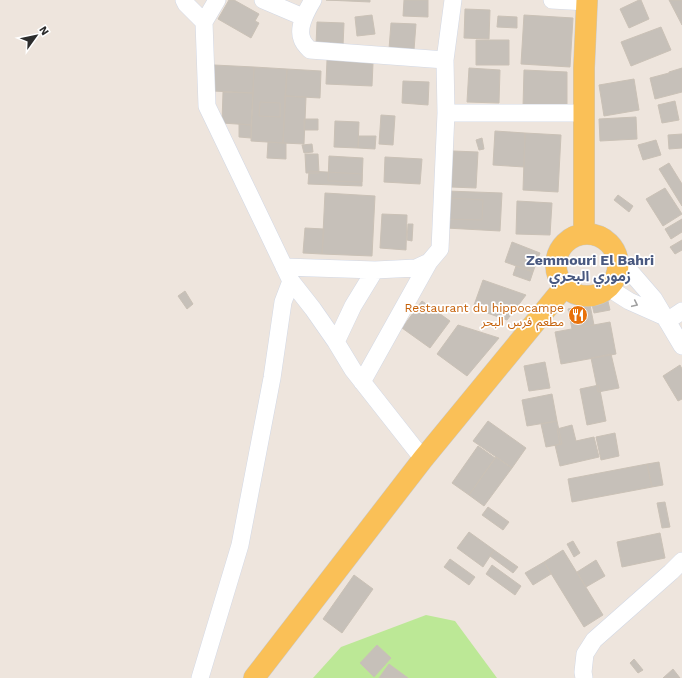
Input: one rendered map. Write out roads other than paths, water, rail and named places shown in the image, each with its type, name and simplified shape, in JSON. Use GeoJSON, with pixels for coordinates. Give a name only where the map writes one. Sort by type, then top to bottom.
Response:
{"type":"FeatureCollection","features":[{"type":"Feature","properties":{"kind":"main road"},"geometry":{"type":"LineString","coordinates":[[584,234],[584,68],[587,1]]}},
{"type":"Feature","properties":{"kind":"main road"},"geometry":{"type":"LineString","coordinates":[[584,234],[594,235],[603,239],[610,245],[616,254],[616,275],[611,284],[603,291],[593,295],[583,295],[573,292],[565,286],[557,273],[556,259],[560,249],[574,236],[584,234]]}},
{"type":"Feature","properties":{"kind":"main road"},"geometry":{"type":"LineString","coordinates":[[254,678],[423,459],[565,286]]}},
{"type":"Feature","properties":{"kind":"street"},"geometry":{"type":"LineString","coordinates":[[184,0],[186,4],[204,22]]}},
{"type":"Feature","properties":{"kind":"street"},"geometry":{"type":"LineString","coordinates":[[217,0],[204,22],[207,106],[288,274],[314,309],[353,370],[423,459]]}},
{"type":"Feature","properties":{"kind":"street"},"geometry":{"type":"LineString","coordinates":[[263,0],[304,18]]}},
{"type":"Feature","properties":{"kind":"street"},"geometry":{"type":"LineString","coordinates":[[313,0],[304,18],[301,29],[302,39],[310,50],[445,60]]}},
{"type":"Feature","properties":{"kind":"street"},"geometry":{"type":"LineString","coordinates":[[362,382],[429,262],[440,249],[446,113],[445,60],[453,0]]}},
{"type":"Feature","properties":{"kind":"street"},"geometry":{"type":"LineString","coordinates":[[552,0],[587,1]]}},
{"type":"Feature","properties":{"kind":"street"},"geometry":{"type":"LineString","coordinates":[[446,113],[584,113]]}},
{"type":"Feature","properties":{"kind":"street"},"geometry":{"type":"LineString","coordinates":[[616,254],[654,299],[682,346]]}},
{"type":"Feature","properties":{"kind":"street"},"geometry":{"type":"LineString","coordinates":[[288,274],[416,268],[429,262]]}},
{"type":"Feature","properties":{"kind":"street"},"geometry":{"type":"LineString","coordinates":[[336,342],[354,306],[375,270]]}},
{"type":"Feature","properties":{"kind":"street"},"geometry":{"type":"LineString","coordinates":[[200,678],[240,545],[272,378],[288,274]]}},
{"type":"Feature","properties":{"kind":"street"},"geometry":{"type":"LineString","coordinates":[[607,287],[629,301],[666,319]]}},
{"type":"Feature","properties":{"kind":"street"},"geometry":{"type":"LineString","coordinates":[[666,319],[682,311]]}},
{"type":"Feature","properties":{"kind":"street"},"geometry":{"type":"LineString","coordinates":[[584,678],[583,672],[585,654],[594,640],[682,561]]}},
{"type":"Feature","properties":{"kind":"place","name":"Restaurant du hippocampe مطعم فرس البحر"},"geometry":{"type":"Point","coordinates":[578,315]}},
{"type":"Feature","properties":{"kind":"district","name":"Zemmouri El Bahri زموري البحري"},"geometry":{"type":"Point","coordinates":[590,268]}}]}
